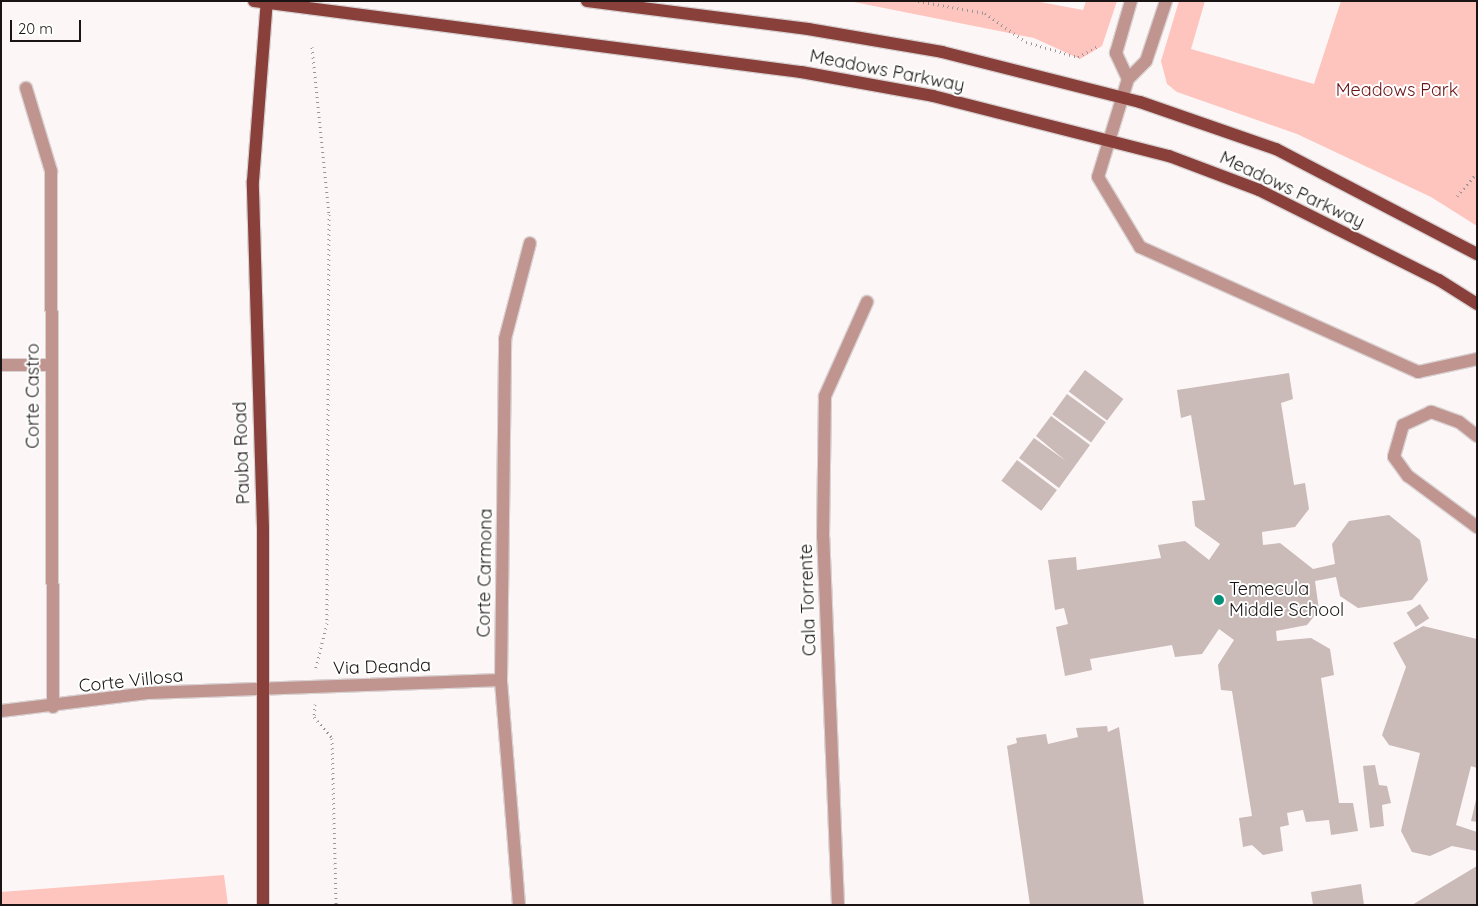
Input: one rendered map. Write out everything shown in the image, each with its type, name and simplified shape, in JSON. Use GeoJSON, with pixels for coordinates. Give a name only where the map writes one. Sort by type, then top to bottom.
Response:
{"type":"FeatureCollection","features":[{"type":"Feature","properties":{"kind":"main road","name":"Meadows Parkway"},"geometry":{"type":"LineString","coordinates":[[587,1],[808,29],[942,52],[1122,97],[1276,150],[1477,254]]}},
{"type":"Feature","properties":{"kind":"main road","name":"Meadows Parkway"},"geometry":{"type":"LineString","coordinates":[[263,2],[801,72],[932,96],[1109,140],[1169,156],[1259,190],[1439,280],[1477,304]]}},
{"type":"Feature","properties":{"kind":"main road","name":"Pauba Road"},"geometry":{"type":"LineString","coordinates":[[263,2],[253,181],[265,690],[263,905]]}},
{"type":"Feature","properties":{"kind":"street"},"geometry":{"type":"LineString","coordinates":[[1128,79],[1116,53],[1131,1]]}},
{"type":"Feature","properties":{"kind":"street"},"geometry":{"type":"LineString","coordinates":[[1166,1],[1146,61],[1128,79],[1098,177],[1140,247],[1418,372],[1477,359]]}},
{"type":"Feature","properties":{"kind":"street","name":"Corte Castro"},"geometry":{"type":"LineString","coordinates":[[26,88],[51,171],[50,365],[53,707]]}},
{"type":"Feature","properties":{"kind":"street","name":"Corte Carmona"},"geometry":{"type":"LineString","coordinates":[[519,905],[501,680],[505,339],[530,243]]}},
{"type":"Feature","properties":{"kind":"street","name":"Cala Torrente"},"geometry":{"type":"LineString","coordinates":[[838,905],[823,537],[825,396],[867,302]]}},
{"type":"Feature","properties":{"kind":"street"},"geometry":{"type":"LineString","coordinates":[[1,365],[50,365]]}},
{"type":"Feature","properties":{"kind":"street"},"geometry":{"type":"LineString","coordinates":[[1477,436],[1459,422],[1431,412],[1403,424],[1394,457],[1408,476],[1477,527]]}},
{"type":"Feature","properties":{"kind":"street","name":"Via Deanda"},"geometry":{"type":"LineString","coordinates":[[265,690],[315,686],[501,680]]}},
{"type":"Feature","properties":{"kind":"street","name":"Corte Villosa"},"geometry":{"type":"LineString","coordinates":[[1,711],[53,707],[147,694],[265,690]]}},
{"type":"Feature","properties":{"kind":"path"},"geometry":{"type":"LineString","coordinates":[[918,1],[985,13],[1026,42],[1078,56],[1102,40]]}},
{"type":"Feature","properties":{"kind":"path"},"geometry":{"type":"LineString","coordinates":[[312,47],[329,214],[328,603],[327,622],[316,653],[314,717],[332,738],[336,905]]}},
{"type":"Feature","properties":{"kind":"path"},"geometry":{"type":"LineString","coordinates":[[1457,196],[1477,173]]}},
{"type":"Feature","properties":{"kind":"green space"},"geometry":{"type":"Polygon","coordinates":[[[849,1],[1035,1],[1083,10],[1086,1],[1117,1],[1102,46],[1080,59],[1034,38],[849,1]]]}},
{"type":"Feature","properties":{"kind":"green space","name":"Meadows Park"},"geometry":{"type":"Polygon","coordinates":[[[1179,1],[1205,1],[1191,49],[1314,84],[1341,1],[1477,1],[1477,226],[1431,197],[1297,134],[1177,92],[1167,84],[1161,61],[1179,1]]]}},
{"type":"Feature","properties":{"kind":"green space"},"geometry":{"type":"Polygon","coordinates":[[[224,875],[228,905],[1,905],[1,892],[224,875]]]}},
{"type":"Feature","properties":{"kind":"building"},"geometry":{"type":"Polygon","coordinates":[[[1085,370],[1123,399],[1107,420],[1069,392],[1085,370]]]}},
{"type":"Feature","properties":{"kind":"building"},"geometry":{"type":"Polygon","coordinates":[[[1289,373],[1293,399],[1281,403],[1294,485],[1305,483],[1309,509],[1295,527],[1262,532],[1263,545],[1280,543],[1313,569],[1335,564],[1332,544],[1349,521],[1389,515],[1420,540],[1428,580],[1412,600],[1358,608],[1340,596],[1336,577],[1315,581],[1319,610],[1307,625],[1276,631],[1277,641],[1311,638],[1330,649],[1334,675],[1321,678],[1339,803],[1353,803],[1358,831],[1331,835],[1329,820],[1306,822],[1303,810],[1287,813],[1289,825],[1280,827],[1283,851],[1263,855],[1252,845],[1243,847],[1239,818],[1252,816],[1232,691],[1221,690],[1218,665],[1234,640],[1219,629],[1202,654],[1175,657],[1172,645],[1090,659],[1092,670],[1065,676],[1056,627],[1068,624],[1064,608],[1055,610],[1048,560],[1076,557],[1077,570],[1161,558],[1158,545],[1185,541],[1209,560],[1220,544],[1195,526],[1192,501],[1205,500],[1191,415],[1181,418],[1177,390],[1289,373]]]}},
{"type":"Feature","properties":{"kind":"building"},"geometry":{"type":"Polygon","coordinates":[[[1067,394],[1106,422],[1091,442],[1052,414],[1067,394]]]}},
{"type":"Feature","properties":{"kind":"building"},"geometry":{"type":"Polygon","coordinates":[[[1051,416],[1090,445],[1059,488],[1019,458],[1034,438],[1066,461],[1036,436],[1051,416]]]}},
{"type":"Feature","properties":{"kind":"building"},"geometry":{"type":"Polygon","coordinates":[[[1017,460],[1057,490],[1041,511],[1001,481],[1017,460]]]}},
{"type":"Feature","properties":{"kind":"building"},"geometry":{"type":"Polygon","coordinates":[[[1420,604],[1429,618],[1416,627],[1407,613],[1420,604]]]}},
{"type":"Feature","properties":{"kind":"building"},"geometry":{"type":"Polygon","coordinates":[[[1423,626],[1477,639],[1477,768],[1471,766],[1456,825],[1477,832],[1477,851],[1452,846],[1430,856],[1412,852],[1401,831],[1420,753],[1389,745],[1382,735],[1406,667],[1393,643],[1423,626]]]}},
{"type":"Feature","properties":{"kind":"building"},"geometry":{"type":"Polygon","coordinates":[[[1107,726],[1108,732],[1119,727],[1144,905],[1030,905],[1007,746],[1017,743],[1016,738],[1046,734],[1048,744],[1078,737],[1076,728],[1107,726]]]}},
{"type":"Feature","properties":{"kind":"building"},"geometry":{"type":"Polygon","coordinates":[[[1375,765],[1379,785],[1387,786],[1391,803],[1382,805],[1384,826],[1370,828],[1363,766],[1375,765]]]}},
{"type":"Feature","properties":{"kind":"building"},"geometry":{"type":"Polygon","coordinates":[[[1477,800],[1477,822],[1471,821],[1477,800]]]}},
{"type":"Feature","properties":{"kind":"building"},"geometry":{"type":"Polygon","coordinates":[[[1477,866],[1477,905],[1412,905],[1477,866]]]}},
{"type":"Feature","properties":{"kind":"building"},"geometry":{"type":"Polygon","coordinates":[[[1361,884],[1364,905],[1313,905],[1311,892],[1361,884]]]}},
{"type":"Feature","properties":{"kind":"place","name":"Temecula Middle School"},"geometry":{"type":"Point","coordinates":[1219,600]}}]}
